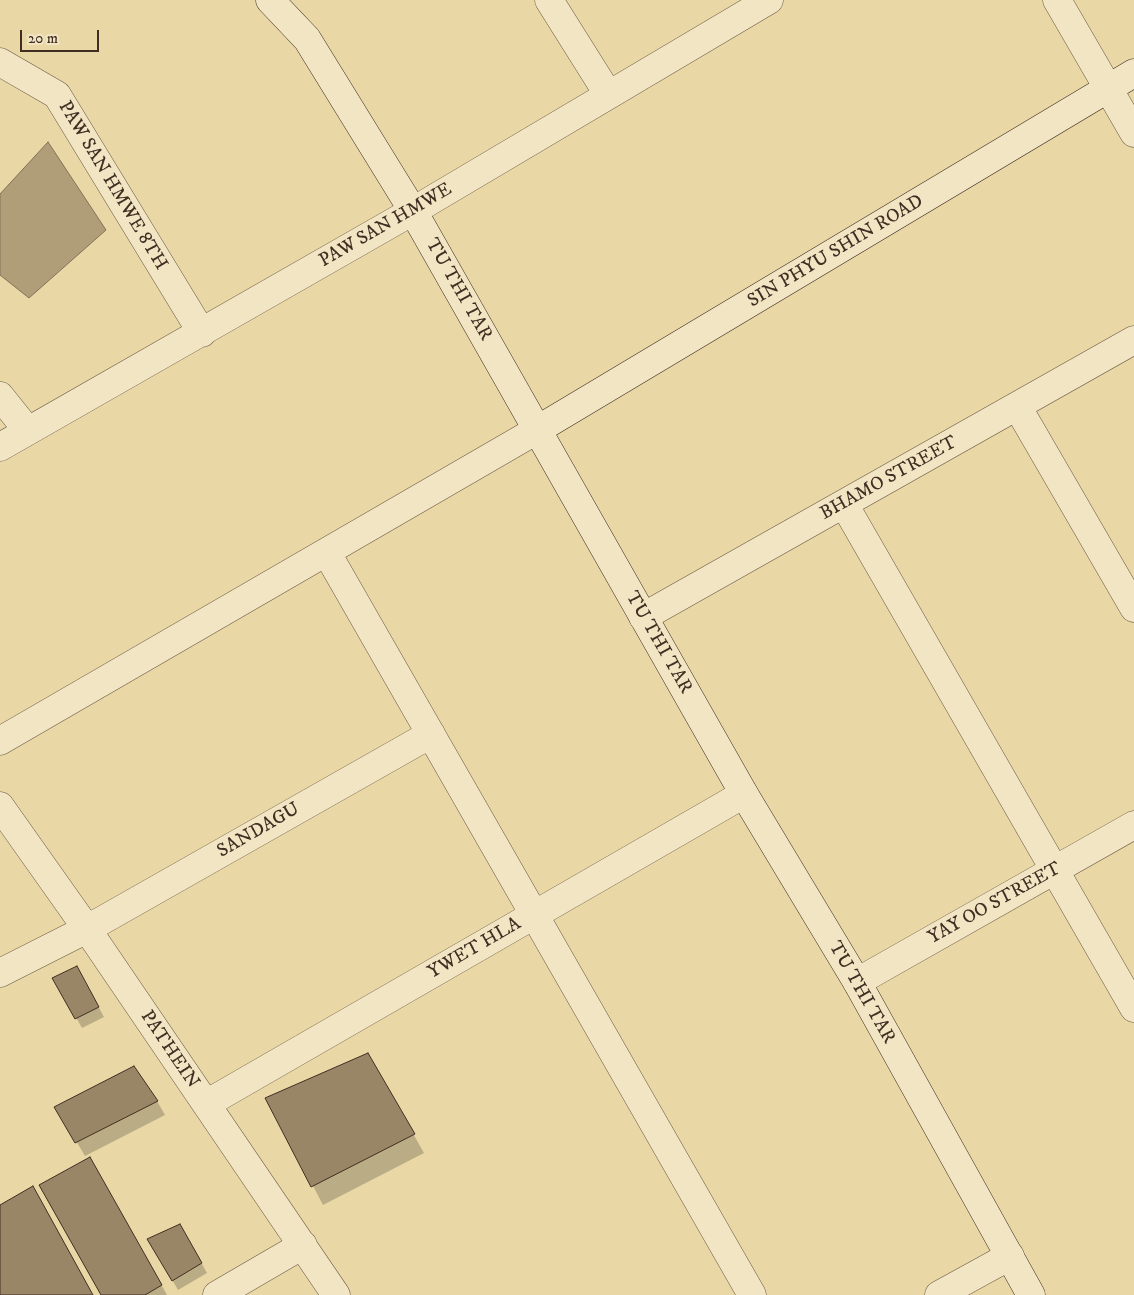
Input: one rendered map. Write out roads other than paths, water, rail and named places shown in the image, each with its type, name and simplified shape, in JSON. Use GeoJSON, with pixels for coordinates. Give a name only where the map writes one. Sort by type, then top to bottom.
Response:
{"type":"FeatureCollection","features":[{"type":"Feature","properties":{"kind":"street","name":"TU THI TAR"},"geometry":{"type":"LineString","coordinates":[[270,0],[307,38],[412,211],[744,794],[856,982],[1032,1295]]}},
{"type":"Feature","properties":{"kind":"street"},"geometry":{"type":"LineString","coordinates":[[549,0],[608,94]]}},
{"type":"Feature","properties":{"kind":"street","name":"PAW SAN HMWE"},"geometry":{"type":"LineString","coordinates":[[0,447],[412,211],[769,0]]}},
{"type":"Feature","properties":{"kind":"street"},"geometry":{"type":"LineString","coordinates":[[1057,0],[1134,133]]}},
{"type":"Feature","properties":{"kind":"street","name":"PAW SAN HMWE 8TH"},"geometry":{"type":"LineString","coordinates":[[0,62],[57,95],[202,333]]}},
{"type":"Feature","properties":{"kind":"street","name":"SIN PHYU SHIN ROAD"},"geometry":{"type":"LineString","coordinates":[[0,741],[537,430],[1134,73]]}},
{"type":"Feature","properties":{"kind":"street","name":"BHAMO STREET"},"geometry":{"type":"LineString","coordinates":[[643,617],[1134,340]]}},
{"type":"Feature","properties":{"kind":"street"},"geometry":{"type":"LineString","coordinates":[[0,396],[28,431]]}},
{"type":"Feature","properties":{"kind":"street"},"geometry":{"type":"LineString","coordinates":[[1017,406],[1134,608]]}},
{"type":"Feature","properties":{"kind":"street"},"geometry":{"type":"LineString","coordinates":[[844,504],[1134,1008]]}},
{"type":"Feature","properties":{"kind":"street"},"geometry":{"type":"LineString","coordinates":[[327,552],[752,1295]]}},
{"type":"Feature","properties":{"kind":"street","name":"SANDAGU"},"geometry":{"type":"LineString","coordinates":[[0,973],[87,929],[431,734]]}},
{"type":"Feature","properties":{"kind":"street","name":"YWET HLA"},"geometry":{"type":"LineString","coordinates":[[206,1104],[744,794]]}},
{"type":"Feature","properties":{"kind":"street","name":"PATHEIN"},"geometry":{"type":"LineString","coordinates":[[0,806],[87,929],[336,1295]]}},
{"type":"Feature","properties":{"kind":"street","name":"YAY OO STREET"},"geometry":{"type":"LineString","coordinates":[[856,982],[1134,825]]}},
{"type":"Feature","properties":{"kind":"street"},"geometry":{"type":"LineString","coordinates":[[217,1295],[303,1245]]}},
{"type":"Feature","properties":{"kind":"street"},"geometry":{"type":"LineString","coordinates":[[940,1295],[1010,1256]]}}]}
